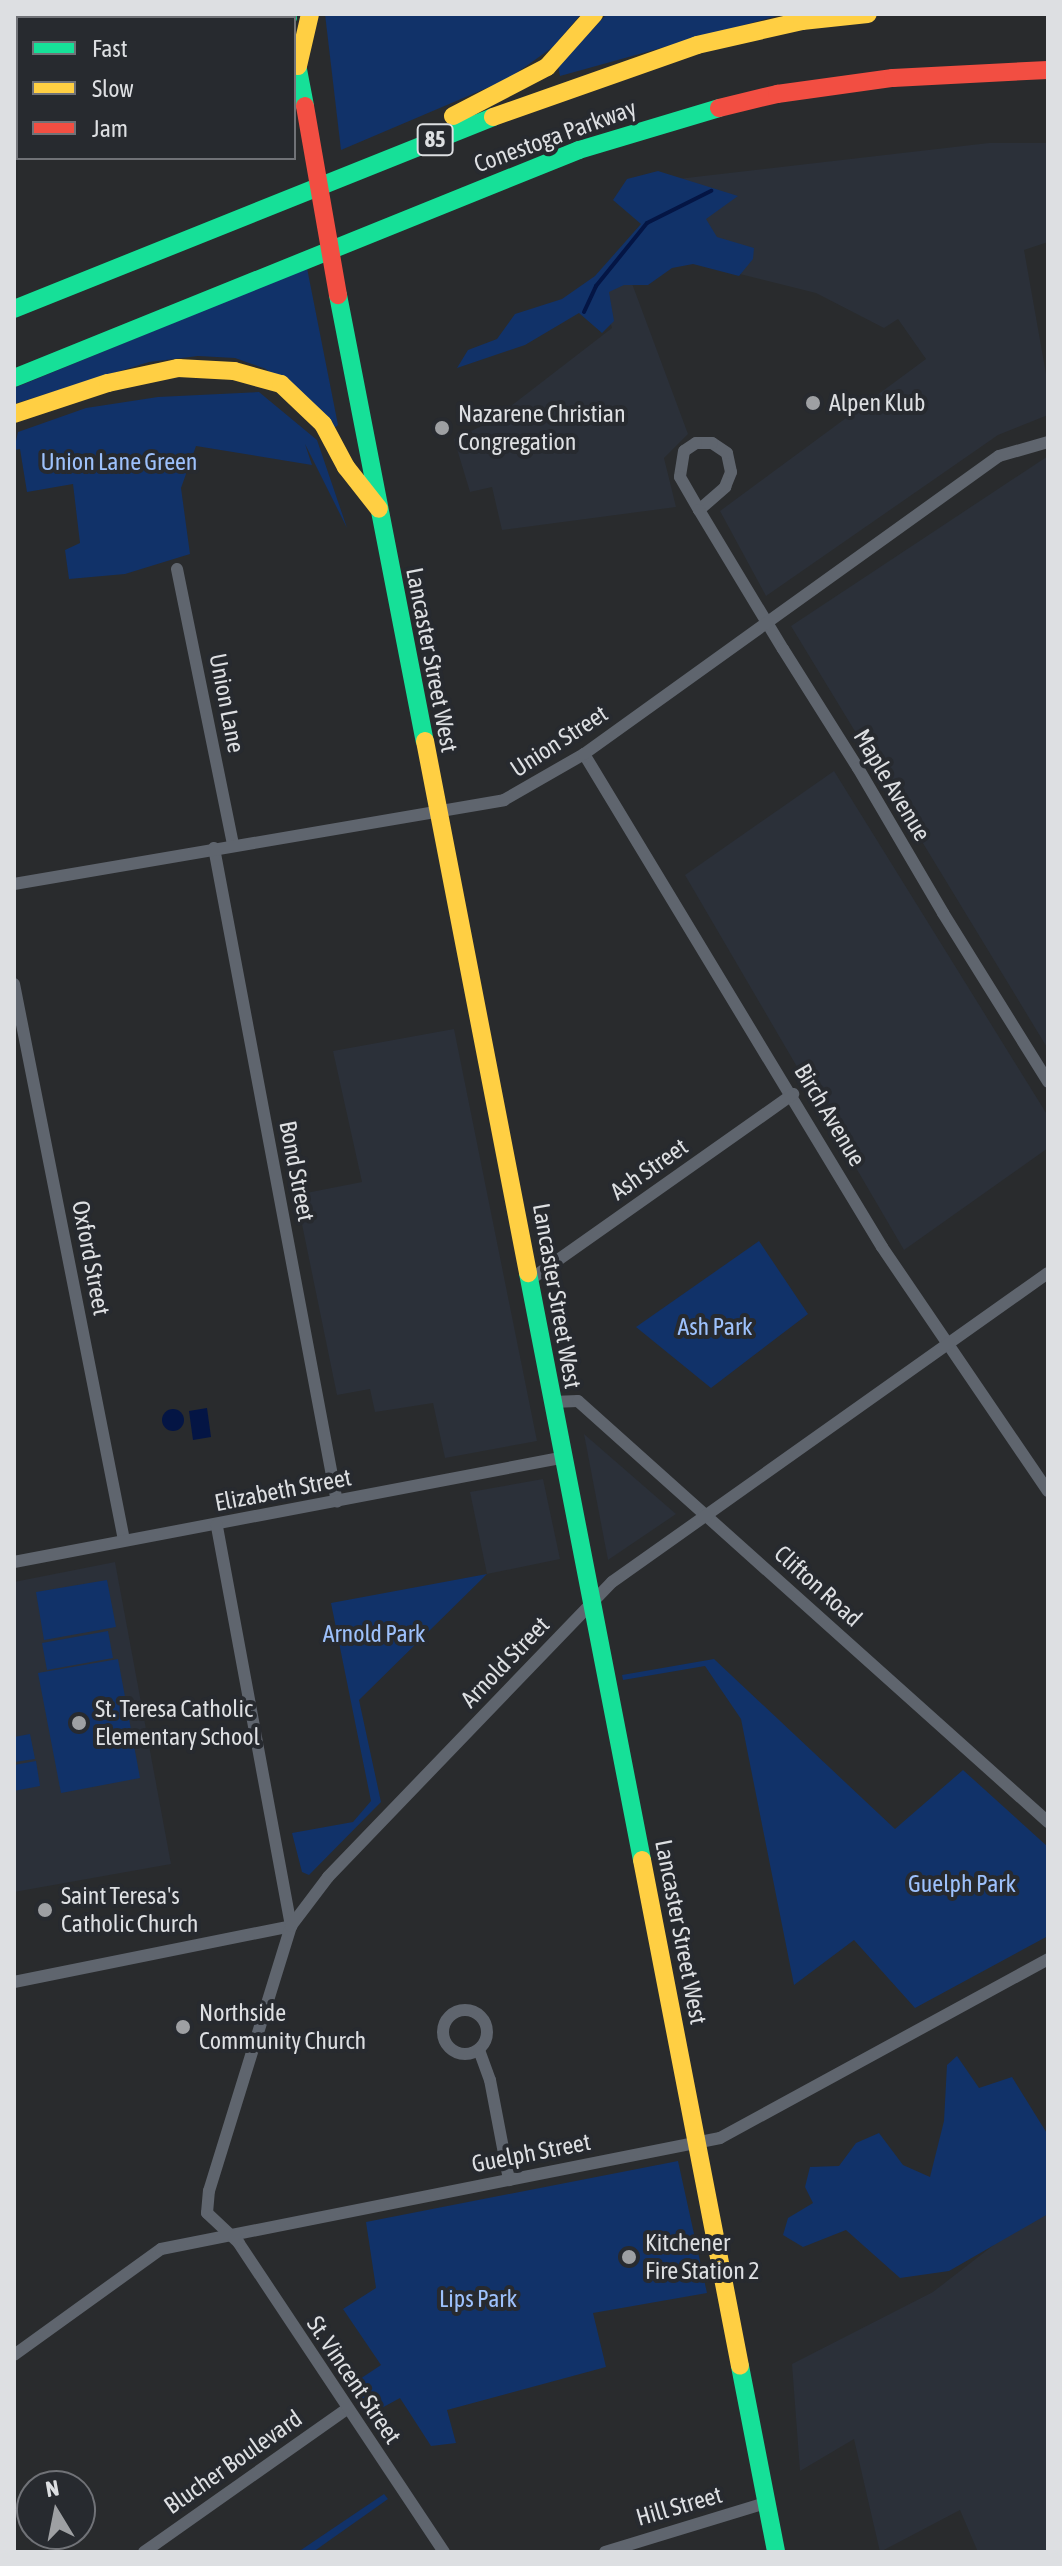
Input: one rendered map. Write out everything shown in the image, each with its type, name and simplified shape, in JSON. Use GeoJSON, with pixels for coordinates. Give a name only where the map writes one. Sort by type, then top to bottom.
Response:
{"type":"FeatureCollection","features":[{"type":"Feature","properties":{"kind":"main road"},"geometry":{"type":"LineString","coordinates":[[296,57],[310,14]]}},
{"type":"Feature","properties":{"kind":"main road"},"geometry":{"type":"LineString","coordinates":[[169,246],[508,92],[547,67],[594,14]]}},
{"type":"Feature","properties":{"kind":"main road","name":"Conestoga Parkway"},"geometry":{"type":"LineString","coordinates":[[14,309],[565,88],[697,45],[802,21],[868,14]]}},
{"type":"Feature","properties":{"kind":"main road","name":"Lancaster Street West"},"geometry":{"type":"LineString","coordinates":[[296,57],[437,813],[531,1279],[560,1458],[592,1605],[776,2552]]}},
{"type":"Feature","properties":{"kind":"main road","name":"Conestoga Parkway"},"geometry":{"type":"LineString","coordinates":[[14,378],[343,241],[579,150],[677,119],[777,94],[893,78],[1048,70]]}},
{"type":"Feature","properties":{"kind":"main road"},"geometry":{"type":"LineString","coordinates":[[14,414],[108,383],[178,368],[234,371],[281,384],[323,424],[346,467],[379,509]]}},
{"type":"Feature","properties":{"kind":"street","name":"Union Street"},"geometry":{"type":"LineString","coordinates":[[14,884],[504,800],[584,754],[999,456],[1048,442]]}},
{"type":"Feature","properties":{"kind":"street","name":"Maple Avenue"},"geometry":{"type":"LineString","coordinates":[[699,510],[725,487],[731,472],[727,453],[712,443],[696,443],[684,451],[678,463],[699,510],[1048,1082]]}},
{"type":"Feature","properties":{"kind":"street","name":"Union Lane"},"geometry":{"type":"LineString","coordinates":[[177,569],[233,845]]}},
{"type":"Feature","properties":{"kind":"street","name":"Birch Avenue"},"geometry":{"type":"LineString","coordinates":[[584,754],[945,1346],[1048,1491]]}},
{"type":"Feature","properties":{"kind":"street","name":"Bond Street"},"geometry":{"type":"LineString","coordinates":[[214,848],[337,1502]]}},
{"type":"Feature","properties":{"kind":"street","name":"Oxford Street"},"geometry":{"type":"LineString","coordinates":[[14,984],[124,1540]]}},
{"type":"Feature","properties":{"kind":"street","name":"Ash Street"},"geometry":{"type":"LineString","coordinates":[[531,1279],[793,1094]]}},
{"type":"Feature","properties":{"kind":"street","name":"Arnold Street"},"geometry":{"type":"LineString","coordinates":[[226,2234],[207,2213],[209,2191],[291,1926],[328,1877],[612,1582],[1048,1273]]}},
{"type":"Feature","properties":{"kind":"street","name":"Clifton Road"},"geometry":{"type":"LineString","coordinates":[[552,1402],[578,1401],[1048,1822]]}},
{"type":"Feature","properties":{"kind":"street","name":"Elizabeth Street"},"geometry":{"type":"LineString","coordinates":[[14,1562],[560,1458]]}},
{"type":"Feature","properties":{"kind":"street"},"geometry":{"type":"LineString","coordinates":[[14,1982],[291,1926],[217,1525]]}},
{"type":"Feature","properties":{"kind":"street","name":"Guelph Street"},"geometry":{"type":"LineString","coordinates":[[14,2355],[144,2258],[226,2234],[720,2138],[1048,1959]]}},
{"type":"Feature","properties":{"kind":"street"},"geometry":{"type":"LineString","coordinates":[[479,2050],[490,2080],[509,2180]]}},
{"type":"Feature","properties":{"kind":"street","name":"St. Vincent Street"},"geometry":{"type":"LineString","coordinates":[[226,2234],[239,2243],[444,2552]]}},
{"type":"Feature","properties":{"kind":"street","name":"Blucher Boulevard"},"geometry":{"type":"LineString","coordinates":[[144,2552],[347,2409]]}},
{"type":"Feature","properties":{"kind":"street","name":"Hill Street"},"geometry":{"type":"LineString","coordinates":[[605,2552],[765,2503]]}},
{"type":"Feature","properties":{"kind":"shaded area"},"geometry":{"type":"Polygon","coordinates":[[[989,143],[1048,143],[1048,242],[1024,250],[1048,385],[1048,415],[998,435],[766,596],[720,511],[926,359],[898,319],[884,328],[816,293],[672,257],[652,182],[989,143]]]}},
{"type":"Feature","properties":{"kind":"shaded area"},"geometry":{"type":"Polygon","coordinates":[[[627,270],[688,434],[664,458],[676,507],[502,530],[492,487],[470,492],[454,439],[490,422],[612,328],[600,286],[627,270]]]}},
{"type":"Feature","properties":{"kind":"shaded area"},"geometry":{"type":"Polygon","coordinates":[[[1048,456],[1048,1049],[791,626],[1048,456]]]}},
{"type":"Feature","properties":{"kind":"shaded area"},"geometry":{"type":"Polygon","coordinates":[[[834,771],[1048,1116],[1048,1148],[904,1250],[685,875],[834,771]]]}},
{"type":"Feature","properties":{"kind":"shaded area"},"geometry":{"type":"Polygon","coordinates":[[[454,1029],[537,1441],[445,1458],[433,1403],[375,1412],[370,1389],[337,1395],[296,1195],[362,1182],[333,1051],[454,1029]]]}},
{"type":"Feature","properties":{"kind":"shaded area"},"geometry":{"type":"Polygon","coordinates":[[[207,1408],[211,1437],[193,1440],[189,1411],[207,1408]]]}},
{"type":"Feature","properties":{"kind":"shaded area"},"geometry":{"type":"Polygon","coordinates":[[[169,1409],[177,1409],[184,1420],[177,1431],[169,1431],[162,1424],[162,1416],[169,1409]]]}},
{"type":"Feature","properties":{"kind":"shaded area"},"geometry":{"type":"Polygon","coordinates":[[[584,1434],[676,1514],[608,1560],[584,1434]]]}},
{"type":"Feature","properties":{"kind":"shaded area"},"geometry":{"type":"Polygon","coordinates":[[[543,1479],[560,1559],[487,1574],[470,1492],[543,1479]]]}},
{"type":"Feature","properties":{"kind":"shaded area","name":"St. Teresa Catholic Elementary School"},"geometry":{"type":"Polygon","coordinates":[[[115,1562],[171,1864],[14,1892],[14,1582],[115,1562]]]}},
{"type":"Feature","properties":{"kind":"shaded area"},"geometry":{"type":"Polygon","coordinates":[[[1048,2203],[1048,2552],[978,2552],[960,2510],[880,2552],[854,2439],[800,2471],[792,2364],[933,2292],[1048,2203]]]}},
{"type":"Feature","properties":{"kind":"green space"},"geometry":{"type":"Polygon","coordinates":[[[325,14],[581,14],[553,47],[508,79],[341,150],[325,14]]]}},
{"type":"Feature","properties":{"kind":"green space"},"geometry":{"type":"Polygon","coordinates":[[[607,14],[784,14],[560,76],[558,66],[607,14]]]}},
{"type":"Feature","properties":{"kind":"green space"},"geometry":{"type":"Polygon","coordinates":[[[658,171],[738,196],[706,219],[717,237],[754,248],[753,259],[739,276],[693,264],[672,268],[648,285],[624,285],[609,292],[614,321],[602,333],[579,313],[525,345],[457,368],[468,350],[497,339],[515,314],[562,299],[595,276],[641,224],[613,200],[627,179],[658,171]]]}},
{"type":"Feature","properties":{"kind":"green space"},"geometry":{"type":"Polygon","coordinates":[[[307,268],[338,425],[333,429],[266,369],[235,358],[198,356],[149,362],[14,404],[14,388],[307,268]]]}},
{"type":"Feature","properties":{"kind":"green space","name":"Union Lane Green"},"geometry":{"type":"Polygon","coordinates":[[[259,392],[317,440],[347,528],[305,444],[312,465],[196,446],[181,488],[190,554],[125,574],[69,579],[65,550],[80,543],[73,484],[27,492],[20,449],[14,450],[18,432],[86,408],[158,397],[259,392]]]}},
{"type":"Feature","properties":{"kind":"green space","name":"Ash Park"},"geometry":{"type":"Polygon","coordinates":[[[759,1241],[808,1314],[711,1388],[636,1327],[759,1241]]]}},
{"type":"Feature","properties":{"kind":"green space","name":"Arnold Park"},"geometry":{"type":"Polygon","coordinates":[[[487,1574],[359,1700],[381,1802],[309,1875],[302,1872],[292,1833],[353,1822],[371,1801],[331,1603],[487,1574]]]}},
{"type":"Feature","properties":{"kind":"green space"},"geometry":{"type":"Polygon","coordinates":[[[107,1580],[116,1627],[44,1640],[36,1592],[107,1580]]]}},
{"type":"Feature","properties":{"kind":"green space"},"geometry":{"type":"Polygon","coordinates":[[[108,1631],[113,1658],[47,1670],[42,1643],[108,1631]]]}},
{"type":"Feature","properties":{"kind":"green space"},"geometry":{"type":"Polygon","coordinates":[[[118,1659],[140,1778],[61,1793],[38,1673],[118,1659]]]}},
{"type":"Feature","properties":{"kind":"green space","name":"Guelph Park"},"geometry":{"type":"Polygon","coordinates":[[[714,1659],[895,1829],[963,1770],[1048,1847],[1048,1936],[915,2008],[854,1940],[794,1985],[741,1719],[705,1666],[623,1680],[622,1675],[714,1659]]]}},
{"type":"Feature","properties":{"kind":"green space"},"geometry":{"type":"Polygon","coordinates":[[[30,1734],[35,1759],[14,1762],[14,1737],[30,1734]]]}},
{"type":"Feature","properties":{"kind":"green space"},"geometry":{"type":"Polygon","coordinates":[[[36,1761],[40,1786],[14,1791],[14,1765],[36,1761]]]}},
{"type":"Feature","properties":{"kind":"green space"},"geometry":{"type":"Polygon","coordinates":[[[957,2056],[979,2088],[1012,2077],[1048,2135],[1048,2214],[949,2271],[900,2278],[846,2230],[803,2247],[783,2235],[788,2218],[813,2203],[805,2187],[810,2167],[839,2166],[856,2143],[879,2133],[903,2165],[930,2177],[944,2121],[947,2065],[957,2056]]]}},
{"type":"Feature","properties":{"kind":"green space","name":"Lips Park"},"geometry":{"type":"Polygon","coordinates":[[[678,2161],[707,2293],[593,2313],[606,2367],[447,2410],[456,2443],[431,2446],[400,2398],[367,2416],[348,2387],[381,2365],[343,2309],[376,2288],[366,2222],[678,2161]]]}},
{"type":"Feature","properties":{"kind":"green space"},"geometry":{"type":"Polygon","coordinates":[[[384,2494],[388,2499],[313,2552],[298,2552],[384,2494]]]}},
{"type":"Feature","properties":{"kind":"waterway"},"geometry":{"type":"LineString","coordinates":[[584,312],[596,286],[647,223],[711,191]]}},
{"type":"Feature","properties":{"kind":"traffic: fast"},"geometry":{"type":"LineString","coordinates":[[296,59],[305,106]]}},
{"type":"Feature","properties":{"kind":"traffic: fast"},"geometry":{"type":"LineString","coordinates":[[14,378],[579,150],[719,108]]}},
{"type":"Feature","properties":{"kind":"traffic: fast"},"geometry":{"type":"LineString","coordinates":[[14,309],[493,117]]}},
{"type":"Feature","properties":{"kind":"traffic: fast"},"geometry":{"type":"LineString","coordinates":[[338,295],[425,741]]}},
{"type":"Feature","properties":{"kind":"traffic: fast"},"geometry":{"type":"LineString","coordinates":[[528,1273],[642,1860]]}},
{"type":"Feature","properties":{"kind":"traffic: fast"},"geometry":{"type":"LineString","coordinates":[[740,2366],[776,2552]]}},
{"type":"Feature","properties":{"kind":"traffic: slow"},"geometry":{"type":"LineString","coordinates":[[298,66],[310,14]]}},
{"type":"Feature","properties":{"kind":"traffic: slow"},"geometry":{"type":"LineString","coordinates":[[453,116],[547,67],[594,14]]}},
{"type":"Feature","properties":{"kind":"traffic: slow"},"geometry":{"type":"LineString","coordinates":[[493,117],[697,45],[802,21],[868,14]]}},
{"type":"Feature","properties":{"kind":"traffic: slow"},"geometry":{"type":"LineString","coordinates":[[14,414],[108,383],[178,368],[234,371],[281,384],[323,424],[346,467],[379,509]]}},
{"type":"Feature","properties":{"kind":"traffic: slow"},"geometry":{"type":"LineString","coordinates":[[425,741],[528,1273]]}},
{"type":"Feature","properties":{"kind":"traffic: slow"},"geometry":{"type":"LineString","coordinates":[[642,1860],[740,2366]]}},
{"type":"Feature","properties":{"kind":"traffic: jam"},"geometry":{"type":"LineString","coordinates":[[719,108],[777,94],[893,78],[1048,70]]}},
{"type":"Feature","properties":{"kind":"traffic: jam"},"geometry":{"type":"LineString","coordinates":[[305,106],[338,295]]}},
{"type":"Feature","properties":{"kind":"place","name":"Alpen Klub"},"geometry":{"type":"Point","coordinates":[813,403]}},
{"type":"Feature","properties":{"kind":"place","name":"Nazarene Christian Congregation"},"geometry":{"type":"Point","coordinates":[442,428]}},
{"type":"Feature","properties":{"kind":"place","name":"St. Teresa Catholic Elementary School"},"geometry":{"type":"Point","coordinates":[79,1723]}},
{"type":"Feature","properties":{"kind":"place","name":"Saint Teresa's Catholic Church"},"geometry":{"type":"Point","coordinates":[45,1910]}},
{"type":"Feature","properties":{"kind":"place","name":"Northside Community Church"},"geometry":{"type":"Point","coordinates":[183,2027]}},
{"type":"Feature","properties":{"kind":"place","name":"Kitchener Fire Station 2"},"geometry":{"type":"Point","coordinates":[629,2257]}}]}
